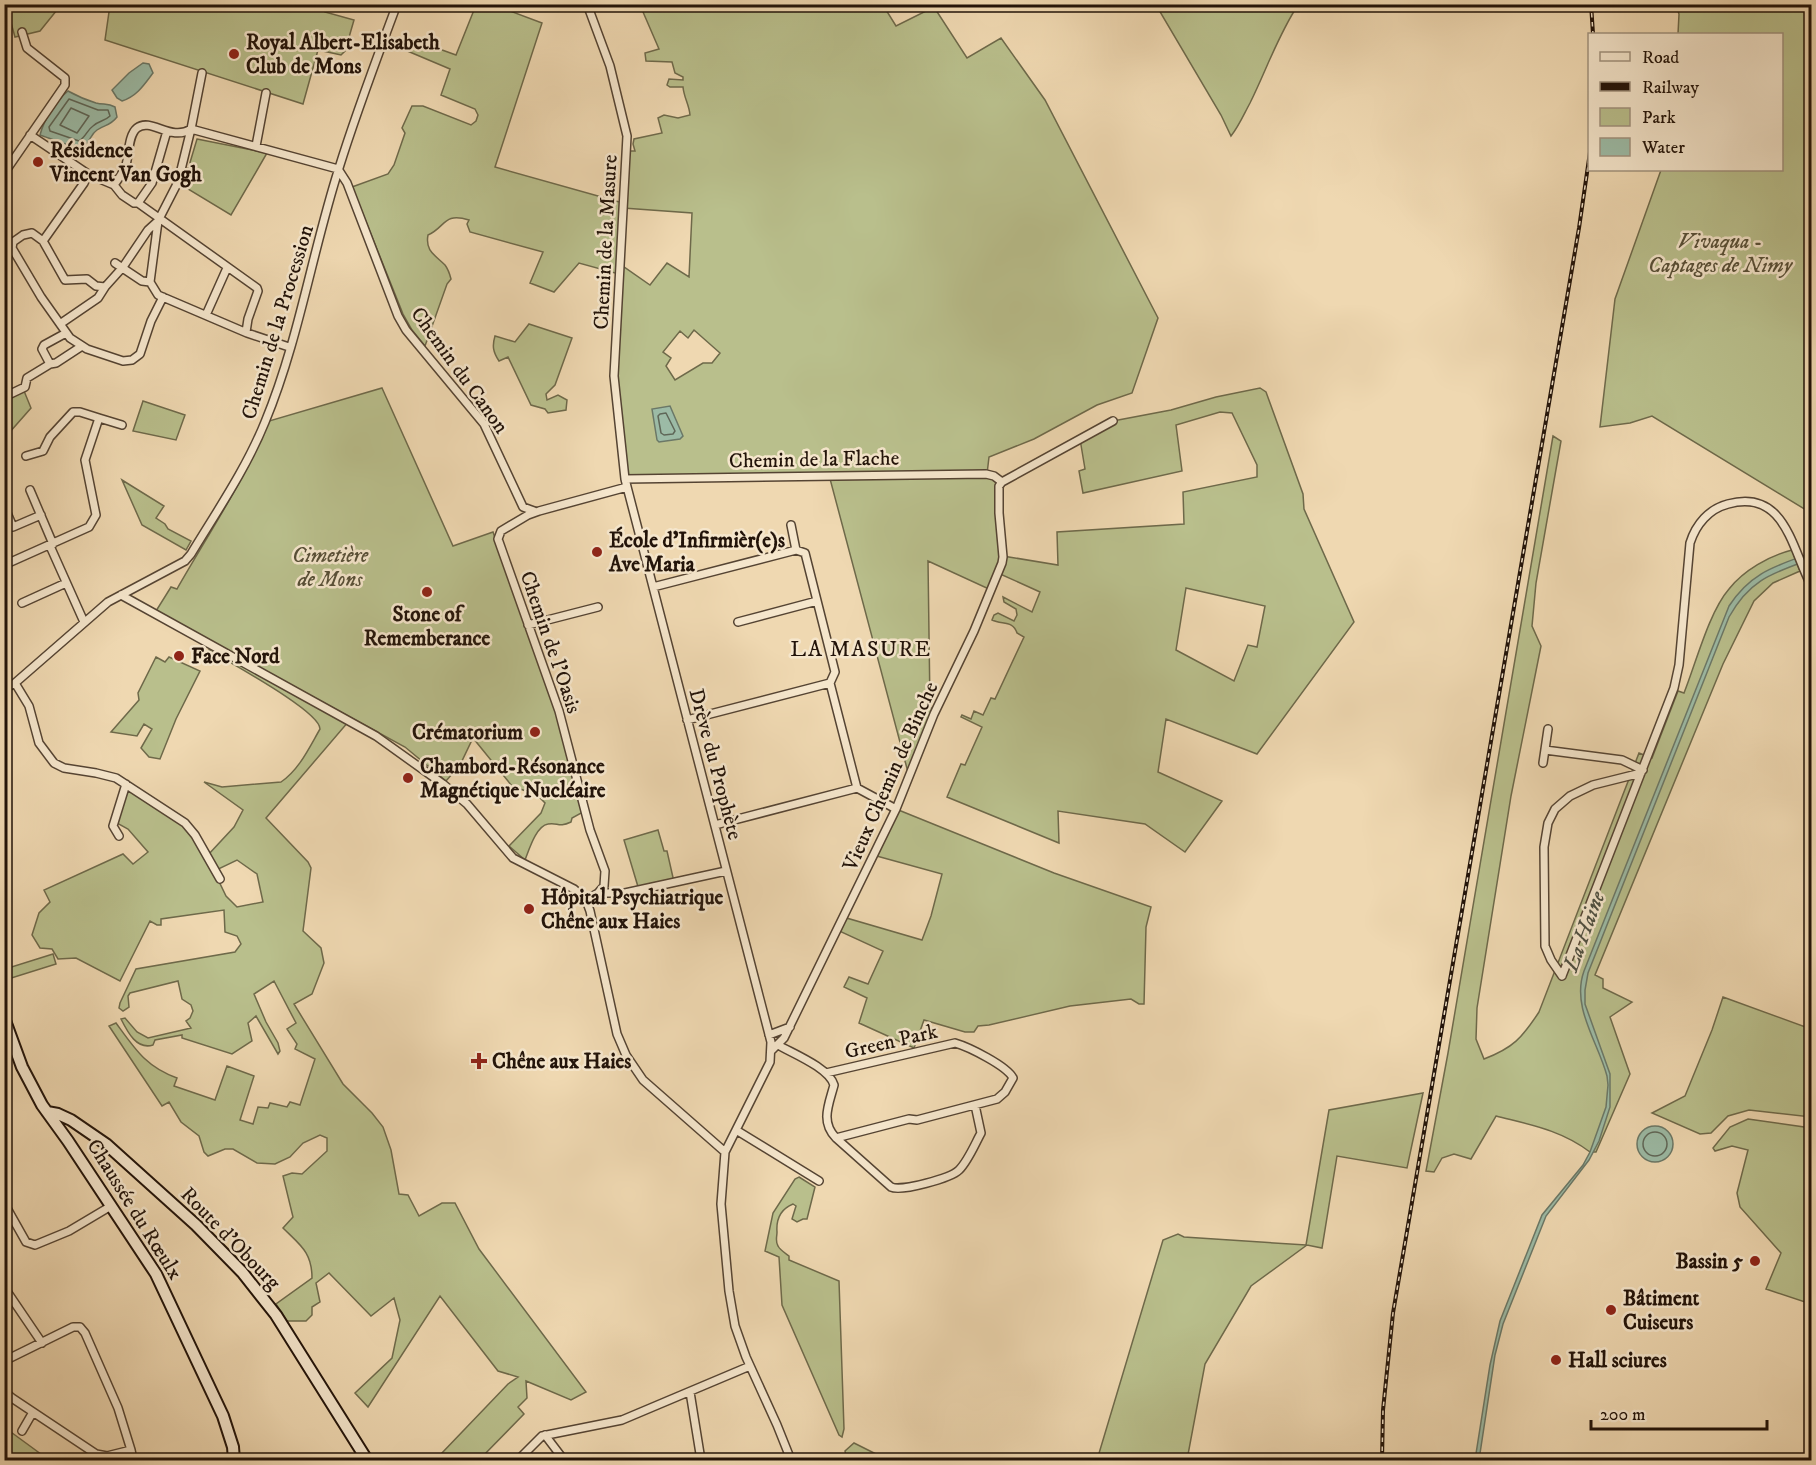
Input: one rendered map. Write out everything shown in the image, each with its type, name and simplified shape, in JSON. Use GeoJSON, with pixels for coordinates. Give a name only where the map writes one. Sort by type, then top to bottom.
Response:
{"type":"FeatureCollection","features":[{"type":"Feature","properties":{"kind":"main road","name":"Chaussée du Rœulx"},"geometry":{"type":"LineString","coordinates":[[4,1018],[7,1036],[47,1112],[159,1280],[223,1416],[234,1461]]}},
{"type":"Feature","properties":{"kind":"main road","name":"Route d'Obourg"},"geometry":{"type":"LineString","coordinates":[[47,1112],[71,1119],[106,1144],[196,1226],[242,1272],[276,1315],[368,1461]]}},
{"type":"Feature","properties":{"kind":"street","name":"Chemin de la Procession"},"geometry":{"type":"LineString","coordinates":[[4,689],[15,683],[108,602],[179,565],[191,554],[256,442],[266,421],[310,281],[338,169],[397,4]]}},
{"type":"Feature","properties":{"kind":"street","name":"Chemin de la Masure"},"geometry":{"type":"LineString","coordinates":[[587,4],[610,66],[627,136],[614,376],[627,487]]}},
{"type":"Feature","properties":{"kind":"street"},"geometry":{"type":"LineString","coordinates":[[4,172],[64,85],[65,78],[27,48],[22,32]]}},
{"type":"Feature","properties":{"kind":"street"},"geometry":{"type":"LineString","coordinates":[[60,324],[98,298],[148,230],[159,219],[178,182],[202,73]]}},
{"type":"Feature","properties":{"kind":"street"},"geometry":{"type":"LineString","coordinates":[[255,146],[266,93]]}},
{"type":"Feature","properties":{"kind":"street"},"geometry":{"type":"LineString","coordinates":[[114,185],[126,166],[133,132],[137,127],[145,125],[184,134],[191,129]]}},
{"type":"Feature","properties":{"kind":"street"},"geometry":{"type":"LineString","coordinates":[[191,129],[338,169]]}},
{"type":"Feature","properties":{"kind":"street"},"geometry":{"type":"LineString","coordinates":[[138,203],[152,183],[167,131]]}},
{"type":"Feature","properties":{"kind":"street"},"geometry":{"type":"LineString","coordinates":[[30,135],[88,174],[114,185],[122,195],[138,203],[251,284],[258,291],[246,332]]}},
{"type":"Feature","properties":{"kind":"street","name":"Chemin du Canon"},"geometry":{"type":"LineString","coordinates":[[338,169],[347,183],[398,316],[406,330],[484,424],[523,507],[529,511],[539,511]]}},
{"type":"Feature","properties":{"kind":"street"},"geometry":{"type":"LineString","coordinates":[[43,241],[88,174]]}},
{"type":"Feature","properties":{"kind":"street"},"geometry":{"type":"LineString","coordinates":[[159,219],[150,282],[158,295],[246,332],[289,347]]}},
{"type":"Feature","properties":{"kind":"street"},"geometry":{"type":"LineString","coordinates":[[105,287],[96,286],[87,279],[65,280],[43,241],[32,233],[13,242],[12,248],[60,324],[66,333],[82,346],[123,361],[136,358],[140,354],[151,321],[163,297]]}},
{"type":"Feature","properties":{"kind":"street"},"geometry":{"type":"LineString","coordinates":[[115,262],[142,281],[150,282]]}},
{"type":"Feature","properties":{"kind":"street"},"geometry":{"type":"LineString","coordinates":[[206,315],[227,268]]}},
{"type":"Feature","properties":{"kind":"street"},"geometry":{"type":"LineString","coordinates":[[50,364],[42,349],[44,345],[66,333]]}},
{"type":"Feature","properties":{"kind":"street"},"geometry":{"type":"LineString","coordinates":[[4,397],[26,387],[27,378],[82,346]]}},
{"type":"Feature","properties":{"kind":"street"},"geometry":{"type":"LineString","coordinates":[[26,456],[43,451],[50,437],[73,412],[122,425]]}},
{"type":"Feature","properties":{"kind":"street"},"geometry":{"type":"LineString","coordinates":[[4,565],[90,527],[95,519],[85,460],[99,418]]}},
{"type":"Feature","properties":{"kind":"street"},"geometry":{"type":"LineString","coordinates":[[1002,482],[1113,421]]}},
{"type":"Feature","properties":{"kind":"street"},"geometry":{"type":"LineString","coordinates":[[4,438],[4,443]]}},
{"type":"Feature","properties":{"kind":"street","name":"Chemin de la Flache"},"geometry":{"type":"LineString","coordinates":[[625,479],[986,474],[1002,482]]}},
{"type":"Feature","properties":{"kind":"street","name":"Vieux Chemin de Binche"},"geometry":{"type":"LineString","coordinates":[[791,1461],[735,1326],[729,1291],[721,1204],[725,1152],[775,1048],[790,1027],[896,809],[934,714],[974,631],[1002,563],[998,498],[999,486],[1002,482]]}},
{"type":"Feature","properties":{"kind":"street","name":"Chemin de l'Oasis"},"geometry":{"type":"LineString","coordinates":[[598,893],[604,886],[605,871],[590,830],[561,718],[498,539],[501,531],[528,515],[627,487]]}},
{"type":"Feature","properties":{"kind":"street","name":"Drève du Prophète"},"geometry":{"type":"LineString","coordinates":[[627,487],[769,1035],[775,1048]]}},
{"type":"Feature","properties":{"kind":"street"},"geometry":{"type":"LineString","coordinates":[[30,490],[66,583],[84,622]]}},
{"type":"Feature","properties":{"kind":"street"},"geometry":{"type":"LineString","coordinates":[[1642,771],[1593,785],[1570,796],[1555,809],[1548,823],[1544,847],[1545,946],[1562,976],[1668,706],[1677,677],[1690,543],[1697,526],[1708,515],[1726,505],[1738,502],[1760,505],[1780,519],[1789,531],[1812,587]]}},
{"type":"Feature","properties":{"kind":"street"},"geometry":{"type":"LineString","coordinates":[[7,513],[13,527],[40,515]]}},
{"type":"Feature","properties":{"kind":"street"},"geometry":{"type":"LineString","coordinates":[[790,525],[796,550]]}},
{"type":"Feature","properties":{"kind":"street"},"geometry":{"type":"LineString","coordinates":[[653,587],[796,550],[805,553],[835,672],[830,683],[857,788]]}},
{"type":"Feature","properties":{"kind":"street"},"geometry":{"type":"LineString","coordinates":[[22,603],[66,583]]}},
{"type":"Feature","properties":{"kind":"street"},"geometry":{"type":"LineString","coordinates":[[121,596],[376,736],[467,804],[513,858],[574,889],[586,900],[617,1034],[626,1055],[643,1080],[725,1152]]}},
{"type":"Feature","properties":{"kind":"street"},"geometry":{"type":"LineString","coordinates":[[738,622],[817,601]]}},
{"type":"Feature","properties":{"kind":"street"},"geometry":{"type":"LineString","coordinates":[[528,626],[598,607]]}},
{"type":"Feature","properties":{"kind":"street"},"geometry":{"type":"LineString","coordinates":[[15,683],[29,706],[39,743],[54,763],[64,768],[109,776],[126,784],[185,823],[220,879]]}},
{"type":"Feature","properties":{"kind":"street"},"geometry":{"type":"LineString","coordinates":[[687,720],[830,683]]}},
{"type":"Feature","properties":{"kind":"street"},"geometry":{"type":"LineString","coordinates":[[1543,764],[1548,729]]}},
{"type":"Feature","properties":{"kind":"street"},"geometry":{"type":"LineString","coordinates":[[1545,750],[1622,760],[1642,771]]}},
{"type":"Feature","properties":{"kind":"street"},"geometry":{"type":"LineString","coordinates":[[119,836],[113,826],[126,784]]}},
{"type":"Feature","properties":{"kind":"street"},"geometry":{"type":"LineString","coordinates":[[715,825],[857,788],[896,809]]}},
{"type":"Feature","properties":{"kind":"street"},"geometry":{"type":"LineString","coordinates":[[586,900],[598,893],[625,893],[726,871]]}},
{"type":"Feature","properties":{"kind":"street"},"geometry":{"type":"LineString","coordinates":[[769,1035],[790,1027]]}},
{"type":"Feature","properties":{"kind":"street","name":"Green Park"},"geometry":{"type":"LineString","coordinates":[[826,1073],[955,1043],[1008,1072],[1012,1078],[1001,1096],[975,1105],[920,1120],[909,1119],[836,1138]]}},
{"type":"Feature","properties":{"kind":"street","name":"Green Park"},"geometry":{"type":"LineString","coordinates":[[775,1048],[826,1073],[834,1085],[825,1118],[826,1123],[836,1138],[895,1189],[950,1176],[960,1169],[981,1133],[975,1105]]}},
{"type":"Feature","properties":{"kind":"street"},"geometry":{"type":"LineString","coordinates":[[736,1130],[819,1181]]}},
{"type":"Feature","properties":{"kind":"street"},"geometry":{"type":"LineString","coordinates":[[4,1203],[26,1242],[35,1245],[69,1231],[111,1206]]}},
{"type":"Feature","properties":{"kind":"street"},"geometry":{"type":"LineString","coordinates":[[4,1287],[42,1343]]}},
{"type":"Feature","properties":{"kind":"street"},"geometry":{"type":"LineString","coordinates":[[4,1361],[72,1328],[80,1327],[118,1408],[133,1461]]}},
{"type":"Feature","properties":{"kind":"street"},"geometry":{"type":"LineString","coordinates":[[518,1461],[536,1441],[545,1436],[622,1420],[750,1366]]}},
{"type":"Feature","properties":{"kind":"street"},"geometry":{"type":"LineString","coordinates":[[4,1391],[101,1456],[131,1450]]}},
{"type":"Feature","properties":{"kind":"street"},"geometry":{"type":"LineString","coordinates":[[690,1392],[701,1461]]}},
{"type":"Feature","properties":{"kind":"street"},"geometry":{"type":"LineString","coordinates":[[22,1431],[33,1412]]}},
{"type":"Feature","properties":{"kind":"street"},"geometry":{"type":"LineString","coordinates":[[545,1436],[564,1461]]}},
{"type":"Feature","properties":{"kind":"green space"},"geometry":{"type":"Polygon","coordinates":[[[6,5],[61,5],[40,31],[15,37],[6,5]]]}},
{"type":"Feature","properties":{"kind":"green space","name":"Royal Albert-Elisabeth Club de Mons"},"geometry":{"type":"Polygon","coordinates":[[[110,5],[327,5],[325,12],[354,20],[345,51],[341,55],[318,50],[303,104],[105,40],[110,5]]]}},
{"type":"Feature","properties":{"kind":"green space"},"geometry":{"type":"Polygon","coordinates":[[[476,5],[494,5],[542,23],[495,167],[623,203],[627,151],[635,151],[634,139],[662,133],[658,118],[664,115],[678,118],[690,115],[683,87],[667,85],[669,79],[683,80],[683,77],[675,73],[672,62],[646,61],[645,53],[659,49],[640,5],[883,5],[896,26],[934,7],[967,58],[1001,38],[1045,100],[1158,318],[1132,393],[1097,405],[1034,439],[989,457],[987,474],[1002,482],[1003,556],[1058,565],[1057,532],[1184,524],[1183,492],[1257,477],[1257,465],[1232,413],[1220,412],[1176,425],[1182,471],[1083,493],[1079,471],[1085,469],[1080,439],[1113,421],[1171,410],[1216,397],[1260,388],[1266,392],[1303,494],[1304,509],[1354,622],[1257,754],[1166,719],[1158,772],[1222,801],[1185,852],[1145,824],[1058,811],[1059,843],[947,797],[961,764],[965,765],[982,727],[961,717],[962,715],[971,719],[974,711],[983,715],[991,698],[995,699],[1024,637],[1017,633],[1010,624],[992,620],[994,615],[998,613],[1014,621],[1017,615],[1016,609],[1004,602],[1003,597],[1032,612],[1040,592],[998,573],[991,590],[928,561],[930,706],[934,714],[909,776],[829,475],[625,479],[614,376],[619,274],[579,263],[554,292],[530,283],[543,252],[470,232],[467,224],[469,220],[449,219],[428,235],[427,240],[429,249],[445,265],[451,279],[447,284],[425,346],[403,314],[352,187],[388,174],[394,165],[405,133],[402,128],[412,106],[423,106],[471,125],[476,121],[478,115],[475,109],[441,95],[450,69],[405,50],[407,42],[420,42],[456,55],[476,5]],[[623,208],[620,264],[650,285],[667,263],[689,277],[692,213],[623,208]],[[694,330],[688,338],[680,331],[663,352],[671,358],[666,366],[675,380],[703,363],[712,363],[720,353],[694,330]],[[1186,588],[1176,650],[1234,681],[1248,645],[1257,647],[1265,606],[1186,588]]]}},
{"type":"Feature","properties":{"kind":"green space"},"geometry":{"type":"Polygon","coordinates":[[[1156,5],[1298,5],[1278,41],[1250,103],[1231,136],[1221,115],[1156,5]]]}},
{"type":"Feature","properties":{"kind":"green space","name":"Vivaqua - Captages de Nimy"},"geometry":{"type":"Polygon","coordinates":[[[1676,5],[1811,5],[1811,513],[1652,416],[1630,423],[1600,427],[1615,299],[1661,171],[1783,171],[1783,33],[1678,33],[1679,14],[1676,5]]]}},
{"type":"Feature","properties":{"kind":"green space"},"geometry":{"type":"Polygon","coordinates":[[[197,139],[267,153],[231,215],[183,186],[197,139]]]}},
{"type":"Feature","properties":{"kind":"green space"},"geometry":{"type":"Polygon","coordinates":[[[529,324],[572,338],[555,385],[546,394],[547,400],[558,395],[567,400],[566,410],[548,413],[545,409],[531,405],[508,357],[499,361],[495,355],[493,346],[495,336],[515,342],[529,324]]]}},
{"type":"Feature","properties":{"kind":"green space"},"geometry":{"type":"Polygon","coordinates":[[[22,386],[31,408],[9,433],[5,421],[4,395],[22,386]]]}},
{"type":"Feature","properties":{"kind":"green space","name":"Cimetière de Mons"},"geometry":{"type":"Polygon","coordinates":[[[382,388],[453,546],[493,532],[533,649],[545,674],[585,811],[572,818],[567,824],[548,824],[540,829],[525,860],[509,846],[541,813],[545,803],[537,795],[512,786],[473,738],[460,765],[446,781],[405,747],[156,611],[171,587],[177,589],[237,486],[269,421],[382,388]]]}},
{"type":"Feature","properties":{"kind":"green space"},"geometry":{"type":"Polygon","coordinates":[[[143,401],[185,415],[176,440],[133,431],[143,401]]]}},
{"type":"Feature","properties":{"kind":"green space"},"geometry":{"type":"Polygon","coordinates":[[[1553,436],[1561,441],[1536,583],[1532,626],[1541,646],[1511,796],[1477,1008],[1476,1039],[1484,1059],[1502,1051],[1516,1041],[1539,1012],[1639,753],[1652,758],[1678,691],[1684,693],[1709,624],[1722,599],[1735,582],[1749,570],[1783,553],[1792,550],[1800,571],[1773,583],[1754,601],[1723,664],[1595,975],[1603,979],[1603,988],[1632,1002],[1610,1017],[1630,1074],[1596,1152],[1590,1152],[1568,1138],[1545,1129],[1496,1116],[1471,1159],[1454,1154],[1442,1158],[1434,1172],[1426,1171],[1448,1053],[1553,436]]]}},
{"type":"Feature","properties":{"kind":"green space"},"geometry":{"type":"Polygon","coordinates":[[[122,480],[164,506],[156,518],[168,529],[191,541],[186,550],[142,525],[122,480]]]}},
{"type":"Feature","properties":{"kind":"green space"},"geometry":{"type":"Polygon","coordinates":[[[211,644],[349,721],[266,818],[311,868],[303,931],[321,948],[324,963],[312,994],[294,1004],[343,1084],[383,1127],[391,1150],[399,1194],[408,1195],[419,1216],[442,1203],[455,1203],[479,1249],[586,1392],[571,1400],[526,1381],[527,1398],[518,1407],[524,1414],[479,1460],[424,1460],[425,1457],[440,1455],[508,1384],[518,1377],[498,1371],[440,1296],[368,1407],[355,1393],[392,1358],[400,1320],[394,1298],[371,1316],[329,1273],[316,1283],[320,1302],[312,1307],[312,1315],[306,1321],[287,1321],[276,1304],[312,1278],[307,1255],[300,1244],[283,1228],[293,1217],[283,1176],[292,1173],[302,1174],[327,1151],[327,1138],[320,1135],[303,1143],[290,1157],[275,1164],[257,1163],[233,1149],[225,1149],[208,1156],[204,1152],[199,1136],[181,1122],[169,1102],[162,1106],[109,1026],[116,1023],[135,1049],[149,1063],[177,1078],[174,1086],[215,1100],[227,1066],[254,1076],[240,1120],[253,1124],[258,1107],[268,1108],[270,1103],[287,1107],[290,1102],[300,1105],[315,1059],[295,1049],[297,1044],[287,1029],[296,1023],[274,981],[254,994],[278,1043],[280,1051],[278,1054],[256,1016],[248,1023],[252,1041],[232,1054],[182,1038],[182,1035],[155,1040],[153,1045],[142,1045],[130,1035],[121,1019],[125,1018],[137,1032],[148,1038],[191,1028],[186,1021],[193,1011],[191,1005],[182,999],[178,981],[130,993],[129,1007],[123,1011],[119,1008],[120,1003],[136,969],[235,952],[241,944],[237,936],[225,932],[224,910],[161,919],[161,925],[150,921],[120,981],[76,958],[58,959],[52,949],[40,948],[32,935],[39,913],[50,902],[44,890],[123,854],[133,864],[148,852],[128,829],[115,822],[126,784],[185,823],[207,856],[234,827],[243,810],[204,782],[222,787],[281,782],[303,758],[320,729],[316,721],[290,699],[209,650],[211,644]],[[237,860],[214,871],[226,896],[237,907],[263,902],[257,874],[237,860]]]}},
{"type":"Feature","properties":{"kind":"green space"},"geometry":{"type":"Polygon","coordinates":[[[156,657],[165,662],[169,657],[200,671],[176,719],[160,759],[149,757],[141,748],[152,729],[144,724],[137,736],[111,732],[139,700],[138,693],[156,657]]]}},
{"type":"Feature","properties":{"kind":"green space"},"geometry":{"type":"Polygon","coordinates":[[[896,809],[1054,873],[1151,907],[1146,927],[1144,1004],[1131,999],[1070,1006],[978,1026],[974,1032],[965,1032],[924,1020],[914,1048],[859,1023],[867,998],[844,987],[849,977],[868,984],[883,951],[837,930],[843,917],[922,940],[942,874],[873,855],[896,809]]]}},
{"type":"Feature","properties":{"kind":"green space"},"geometry":{"type":"Polygon","coordinates":[[[658,830],[664,851],[667,851],[674,882],[639,890],[624,840],[658,830]]]}},
{"type":"Feature","properties":{"kind":"green space"},"geometry":{"type":"Polygon","coordinates":[[[53,954],[56,964],[5,980],[5,969],[53,954]]]}},
{"type":"Feature","properties":{"kind":"green space"},"geometry":{"type":"Polygon","coordinates":[[[1723,997],[1811,1029],[1811,1117],[1749,1110],[1728,1116],[1711,1133],[1700,1134],[1652,1113],[1685,1096],[1723,997]]]}},
{"type":"Feature","properties":{"kind":"green space"},"geometry":{"type":"Polygon","coordinates":[[[1423,1093],[1407,1168],[1337,1156],[1322,1248],[1307,1245],[1251,1286],[1205,1364],[1187,1460],[1097,1460],[1163,1240],[1178,1234],[1184,1237],[1306,1245],[1329,1110],[1423,1093]]]}},
{"type":"Feature","properties":{"kind":"green space"},"geometry":{"type":"Polygon","coordinates":[[[1748,1119],[1811,1128],[1811,1304],[1766,1289],[1781,1253],[1740,1207],[1737,1193],[1748,1150],[1732,1146],[1715,1151],[1713,1148],[1730,1127],[1748,1119]]]}},
{"type":"Feature","properties":{"kind":"green space"},"geometry":{"type":"Polygon","coordinates":[[[799,1177],[815,1187],[807,1219],[797,1222],[792,1219],[796,1206],[793,1204],[785,1209],[777,1223],[777,1242],[780,1249],[789,1256],[789,1260],[839,1281],[844,1429],[842,1437],[839,1435],[782,1305],[779,1257],[765,1251],[773,1213],[795,1179],[799,1177]]]}},
{"type":"Feature","properties":{"kind":"green space"},"geometry":{"type":"Polygon","coordinates":[[[4,1427],[49,1460],[5,1460],[4,1427]]]}},
{"type":"Feature","properties":{"kind":"green space"},"geometry":{"type":"Polygon","coordinates":[[[854,1443],[888,1460],[847,1460],[845,1451],[854,1443]]]}},
{"type":"Feature","properties":{"kind":"water"},"geometry":{"type":"Polygon","coordinates":[[[143,63],[149,64],[153,73],[140,90],[132,96],[122,101],[117,98],[112,90],[143,63]]]}},
{"type":"Feature","properties":{"kind":"water"},"geometry":{"type":"Polygon","coordinates":[[[68,91],[92,102],[115,107],[117,117],[95,132],[85,145],[70,145],[40,135],[51,111],[68,91]]]}},
{"type":"Feature","properties":{"kind":"water"},"geometry":{"type":"Polygon","coordinates":[[[670,406],[683,436],[680,439],[659,442],[652,409],[670,406]]]}},
{"type":"Feature","properties":{"kind":"water"},"geometry":{"type":"Polygon","coordinates":[[[1811,553],[1811,559],[1774,573],[1754,586],[1745,594],[1729,617],[1588,973],[1585,1004],[1610,1074],[1610,1107],[1599,1141],[1589,1160],[1546,1216],[1503,1324],[1495,1355],[1479,1460],[1475,1460],[1490,1365],[1500,1321],[1542,1215],[1583,1165],[1606,1107],[1607,1076],[1583,1011],[1581,984],[1584,971],[1729,606],[1737,594],[1755,578],[1775,567],[1811,553]]]}},
{"type":"Feature","properties":{"kind":"water"},"geometry":{"type":"Polygon","coordinates":[[[1655,1126],[1668,1131],[1673,1144],[1668,1157],[1655,1162],[1642,1157],[1637,1144],[1642,1131],[1655,1126]]]}},
{"type":"Feature","properties":{"kind":"railway"},"geometry":{"type":"LineString","coordinates":[[1591,4],[1593,33]]}},
{"type":"Feature","properties":{"kind":"railway"},"geometry":{"type":"LineString","coordinates":[[1382,1460],[1383,1410],[1393,1313],[1588,166]]}},
{"type":"Feature","properties":{"kind":"railway"},"geometry":{"type":"LineString","coordinates":[[1804,1460],[1812,1439]]}},
{"type":"Feature","properties":{"kind":"place","name":"Royal Albert-Elisabeth Club de Mons"},"geometry":{"type":"Point","coordinates":[234,54]}},
{"type":"Feature","properties":{"kind":"place","name":"Résidence Vincent Van Gogh"},"geometry":{"type":"Point","coordinates":[38,162]}},
{"type":"Feature","properties":{"kind":"place","name":"École d'Infirmièr(e)s Ave Maria"},"geometry":{"type":"Point","coordinates":[597,552]}},
{"type":"Feature","properties":{"kind":"place","name":"Stone of Rememberance"},"geometry":{"type":"Point","coordinates":[427,592]}},
{"type":"Feature","properties":{"kind":"place","name":"Face Nord"},"geometry":{"type":"Point","coordinates":[179,656]}},
{"type":"Feature","properties":{"kind":"place","name":"Crématorium"},"geometry":{"type":"Point","coordinates":[535,732]}},
{"type":"Feature","properties":{"kind":"place","name":"Chambord-Résonance Magnétique Nucléaire"},"geometry":{"type":"Point","coordinates":[408,778]}},
{"type":"Feature","properties":{"kind":"place","name":"Hôpital Psychiatrique Chêne aux Haies"},"geometry":{"type":"Point","coordinates":[529,909]}},
{"type":"Feature","properties":{"kind":"place","name":"Chêne aux Haies"},"geometry":{"type":"Point","coordinates":[479,1061]}},
{"type":"Feature","properties":{"kind":"place","name":"Bassin 5"},"geometry":{"type":"Point","coordinates":[1755,1261]}},
{"type":"Feature","properties":{"kind":"place","name":"Bâtiment Cuiseurs"},"geometry":{"type":"Point","coordinates":[1611,1310]}},
{"type":"Feature","properties":{"kind":"place","name":"Hall sciures"},"geometry":{"type":"Point","coordinates":[1556,1360]}},
{"type":"Feature","properties":{"kind":"district","name":"LA MASURE"},"geometry":{"type":"Point","coordinates":[861,648]}},
{"type":"Feature","properties":{"kind":"water label","name":"La Haine"},"geometry":{"type":"Point","coordinates":[1583,931]}}]}
